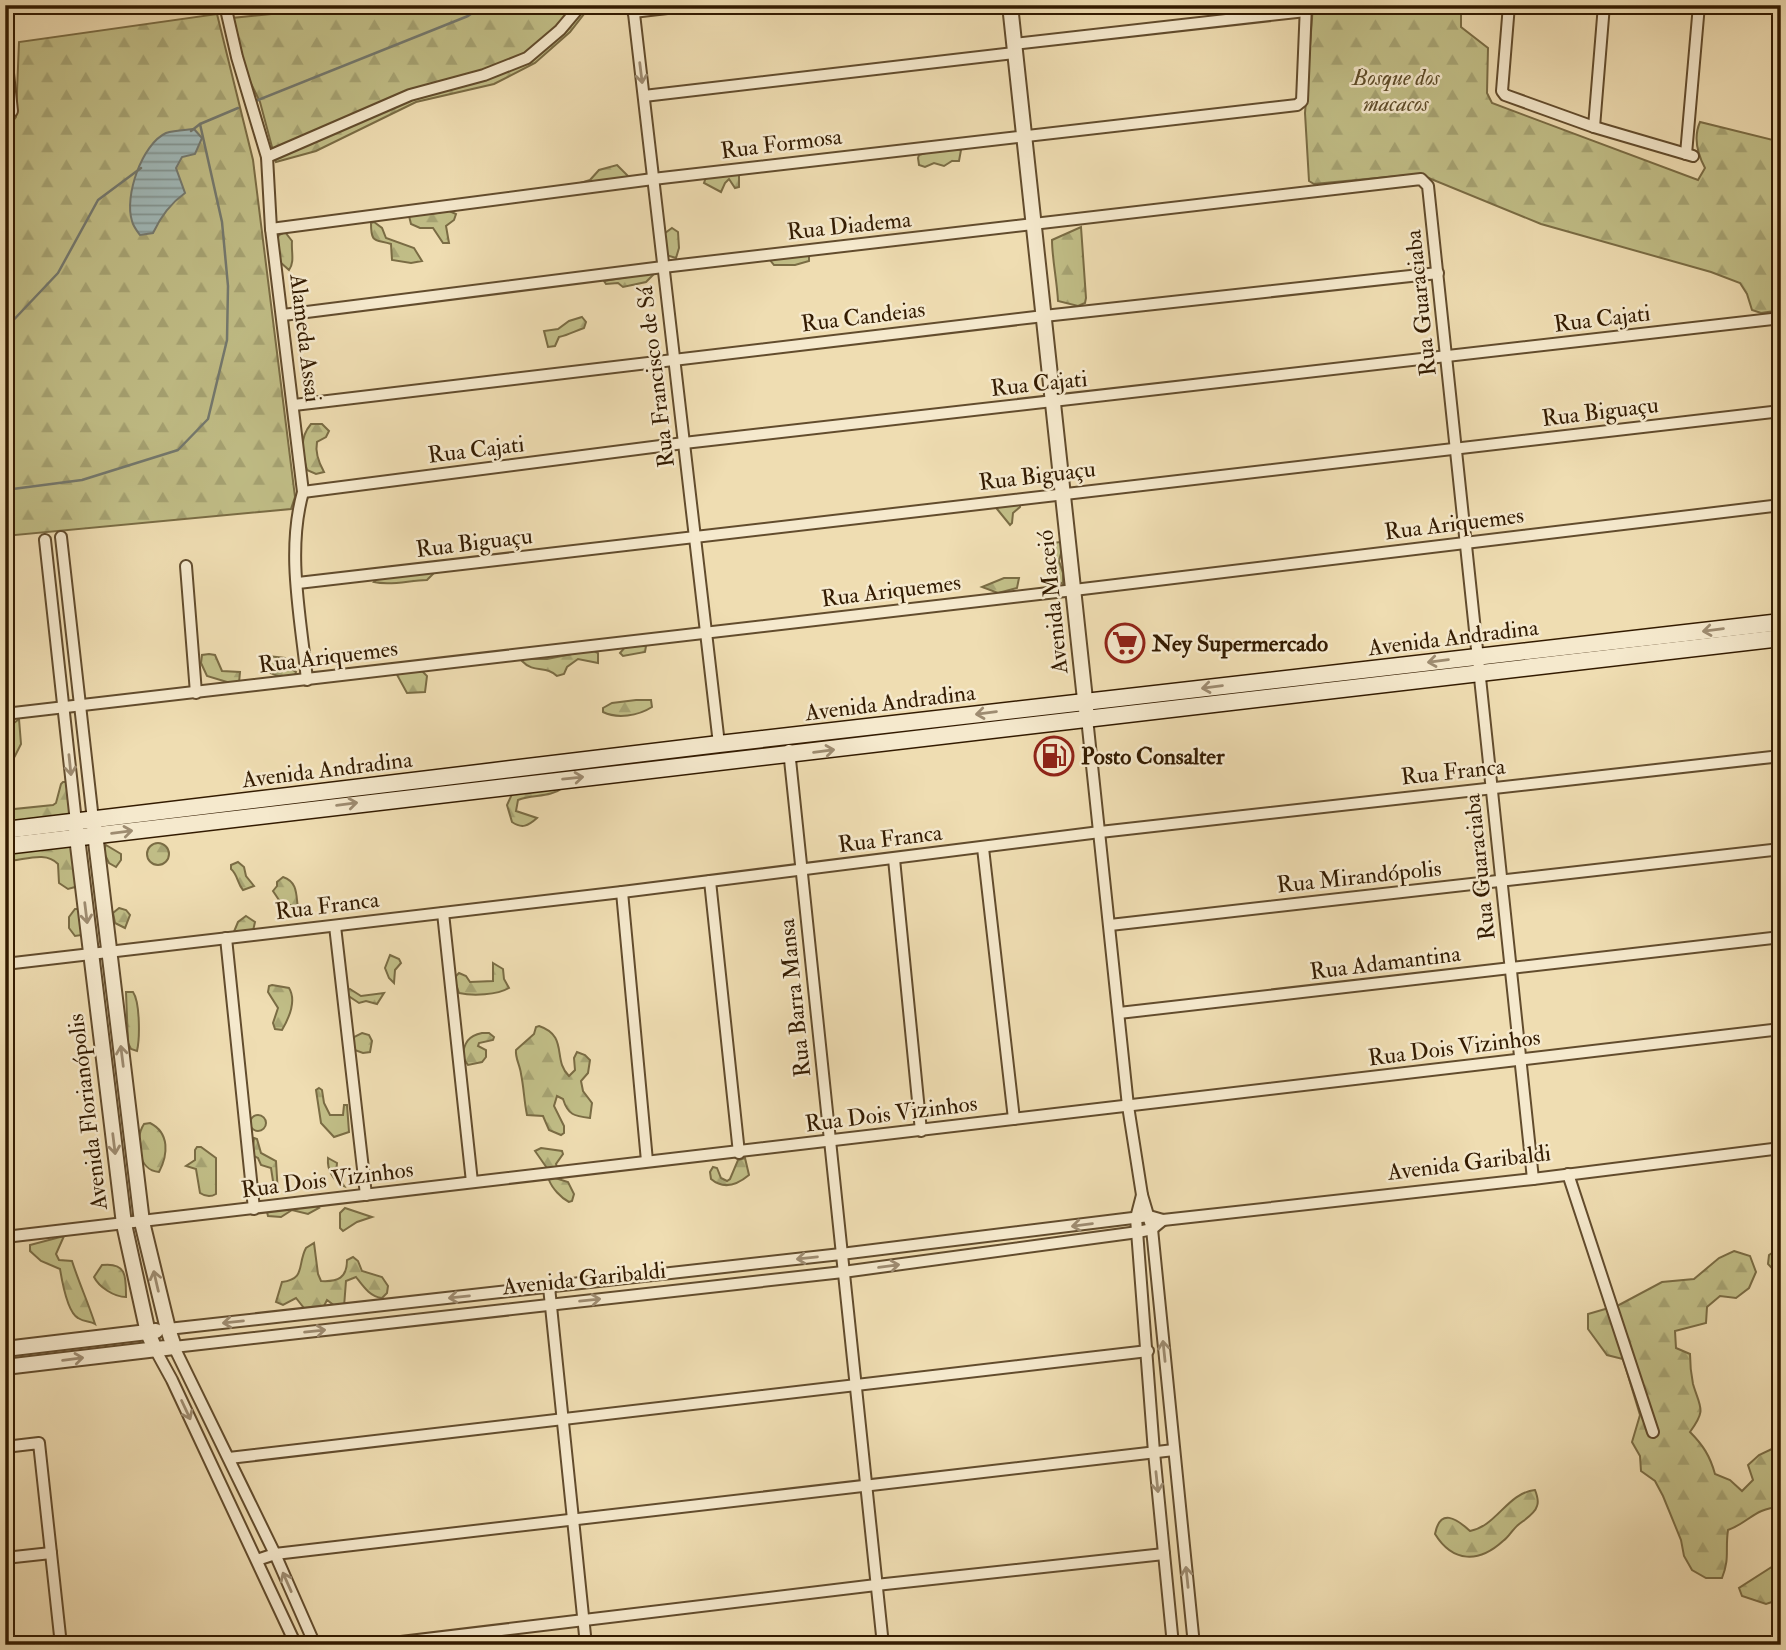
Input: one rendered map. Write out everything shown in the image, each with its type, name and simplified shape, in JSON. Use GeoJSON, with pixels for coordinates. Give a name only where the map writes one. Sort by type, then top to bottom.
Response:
{"type":"FeatureCollection","features":[{"type":"Feature","properties":{"kind":"main road","name":"Avenida Andradina"},"geometry":{"type":"LineString","coordinates":[[477,781],[789,755],[1086,710],[1478,657],[1781,622]]}},
{"type":"Feature","properties":{"kind":"main road","name":"Avenida Andradina"},"geometry":{"type":"LineString","coordinates":[[5,846],[94,827],[477,781],[719,744],[1479,673],[1781,638]]}},
{"type":"Feature","properties":{"kind":"main road","name":"Avenida Andradina"},"geometry":{"type":"LineString","coordinates":[[5,830],[76,830]]}},
{"type":"Feature","properties":{"kind":"street","name":"Alameda Assai"},"geometry":{"type":"LineString","coordinates":[[225,5],[237,57],[267,157],[271,229],[303,492],[296,515],[295,539],[307,680]]}},
{"type":"Feature","properties":{"kind":"street"},"geometry":{"type":"LineString","coordinates":[[267,157],[410,95],[484,75],[527,58],[560,30],[581,5]]}},
{"type":"Feature","properties":{"kind":"street"},"geometry":{"type":"LineString","coordinates":[[633,8],[693,5]]}},
{"type":"Feature","properties":{"kind":"street","name":"Avenida Maceió"},"geometry":{"type":"LineString","coordinates":[[1010,5],[1128,1106],[1142,1195],[1152,1229],[1194,1645]]}},
{"type":"Feature","properties":{"kind":"street"},"geometry":{"type":"LineString","coordinates":[[1509,5],[1502,91],[1505,94],[1594,127],[1689,155],[1699,5]]}},
{"type":"Feature","properties":{"kind":"street"},"geometry":{"type":"LineString","coordinates":[[1594,127],[1604,5]]}},
{"type":"Feature","properties":{"kind":"street","name":"Rua Francisco de Sá"},"geometry":{"type":"LineString","coordinates":[[633,8],[719,744]]}},
{"type":"Feature","properties":{"kind":"street"},"geometry":{"type":"LineString","coordinates":[[644,96],[1306,8]]}},
{"type":"Feature","properties":{"kind":"street","name":"Rua Formosa"},"geometry":{"type":"LineString","coordinates":[[271,229],[653,179],[1297,105],[1302,101],[1306,8]]}},
{"type":"Feature","properties":{"kind":"street"},"geometry":{"type":"LineString","coordinates":[[5,45],[12,111]]}},
{"type":"Feature","properties":{"kind":"street","name":"Rua Diadema"},"geometry":{"type":"LineString","coordinates":[[283,315],[663,267],[1421,180]]}},
{"type":"Feature","properties":{"kind":"street","name":"Rua Guaraciaba"},"geometry":{"type":"LineString","coordinates":[[1421,180],[1428,186],[1438,273],[1533,1179]]}},
{"type":"Feature","properties":{"kind":"street","name":"Rua Candeias"},"geometry":{"type":"LineString","coordinates":[[294,405],[1044,316],[1438,273]]}},
{"type":"Feature","properties":{"kind":"street","name":"Rua Cajati"},"geometry":{"type":"LineString","coordinates":[[303,492],[684,443],[1781,318]]}},
{"type":"Feature","properties":{"kind":"street","name":"Rua Biguaçu"},"geometry":{"type":"LineString","coordinates":[[298,583],[1781,411]]}},
{"type":"Feature","properties":{"kind":"street","name":"Rua Ariquemes"},"geometry":{"type":"LineString","coordinates":[[5,715],[1781,505]]}},
{"type":"Feature","properties":{"kind":"street"},"geometry":{"type":"LineString","coordinates":[[61,537],[142,1222],[174,1347],[275,1555],[315,1645]]}},
{"type":"Feature","properties":{"kind":"street","name":"Avenida Florianópolis"},"geometry":{"type":"LineString","coordinates":[[45,540],[76,830],[124,1224],[148,1333],[296,1645]]}},
{"type":"Feature","properties":{"kind":"street"},"geometry":{"type":"LineString","coordinates":[[186,566],[196,693]]}},
{"type":"Feature","properties":{"kind":"street","name":"Rua Barra Mansa"},"geometry":{"type":"LineString","coordinates":[[787,737],[843,1272]]}},
{"type":"Feature","properties":{"kind":"street","name":"Rua Franca"},"geometry":{"type":"LineString","coordinates":[[5,964],[622,892],[1100,832],[1781,756]]}},
{"type":"Feature","properties":{"kind":"street"},"geometry":{"type":"LineString","coordinates":[[983,848],[1014,1119]]}},
{"type":"Feature","properties":{"kind":"street","name":"Rua Mirandópolis"},"geometry":{"type":"LineString","coordinates":[[1110,925],[1781,849]]}},
{"type":"Feature","properties":{"kind":"street"},"geometry":{"type":"LineString","coordinates":[[894,859],[920,1131]]}},
{"type":"Feature","properties":{"kind":"street"},"geometry":{"type":"LineString","coordinates":[[710,881],[739,1153]]}},
{"type":"Feature","properties":{"kind":"street"},"geometry":{"type":"LineString","coordinates":[[622,892],[647,1161]]}},
{"type":"Feature","properties":{"kind":"street"},"geometry":{"type":"LineString","coordinates":[[443,913],[472,1182]]}},
{"type":"Feature","properties":{"kind":"street"},"geometry":{"type":"LineString","coordinates":[[335,926],[366,1195]]}},
{"type":"Feature","properties":{"kind":"street","name":"Rua Adamantina"},"geometry":{"type":"LineString","coordinates":[[1119,1013],[1781,937]]}},
{"type":"Feature","properties":{"kind":"street"},"geometry":{"type":"LineString","coordinates":[[226,938],[254,1209]]}},
{"type":"Feature","properties":{"kind":"street","name":"Rua Dois Vizinhos"},"geometry":{"type":"LineString","coordinates":[[5,1237],[1781,1029]]}},
{"type":"Feature","properties":{"kind":"street","name":"Avenida Garibaldi"},"geometry":{"type":"LineString","coordinates":[[5,1349],[841,1254],[1149,1216],[1163,1220],[1781,1148]]}},
{"type":"Feature","properties":{"kind":"street"},"geometry":{"type":"LineString","coordinates":[[1569,1174],[1653,1432]]}},
{"type":"Feature","properties":{"kind":"street","name":"Avenida Maceió"},"geometry":{"type":"LineString","coordinates":[[1136,1219],[1142,1195]]}},
{"type":"Feature","properties":{"kind":"street"},"geometry":{"type":"LineString","coordinates":[[1136,1219],[1154,1452],[1173,1645]]}},
{"type":"Feature","properties":{"kind":"street","name":"Avenida Garibaldi"},"geometry":{"type":"LineString","coordinates":[[5,1367],[843,1272],[1138,1232],[1152,1229],[1163,1220]]}},
{"type":"Feature","properties":{"kind":"street"},"geometry":{"type":"LineString","coordinates":[[843,1272],[883,1645]]}},
{"type":"Feature","properties":{"kind":"street"},"geometry":{"type":"LineString","coordinates":[[549,1287],[586,1645]]}},
{"type":"Feature","properties":{"kind":"street"},"geometry":{"type":"LineString","coordinates":[[229,1458],[1147,1351]]}},
{"type":"Feature","properties":{"kind":"street"},"geometry":{"type":"LineString","coordinates":[[5,1447],[40,1443],[61,1645]]}},
{"type":"Feature","properties":{"kind":"street"},"geometry":{"type":"LineString","coordinates":[[257,1560],[275,1555],[574,1519],[1174,1450]]}},
{"type":"Feature","properties":{"kind":"street"},"geometry":{"type":"LineString","coordinates":[[5,1558],[51,1553]]}},
{"type":"Feature","properties":{"kind":"street"},"geometry":{"type":"LineString","coordinates":[[376,1645],[876,1585],[1164,1554]]}},
{"type":"Feature","properties":{"kind":"green space"},"geometry":{"type":"Polygon","coordinates":[[[361,5],[591,5],[570,32],[535,63],[494,84],[416,102],[316,151],[276,162],[260,102],[245,71],[232,18],[361,5]]]}},
{"type":"Feature","properties":{"kind":"green space","name":"Bosque dos macacos"},"geometry":{"type":"Polygon","coordinates":[[[1313,5],[1461,5],[1461,27],[1488,48],[1487,93],[1492,103],[1698,180],[1705,168],[1697,145],[1700,122],[1781,142],[1781,310],[1761,313],[1752,310],[1740,283],[1711,272],[1541,224],[1419,174],[1314,184],[1309,181],[1305,113],[1313,5]]]}},
{"type":"Feature","properties":{"kind":"green space"},"geometry":{"type":"Polygon","coordinates":[[[217,14],[253,160],[295,497],[291,509],[5,536],[5,132],[16,117],[19,42],[217,14]]]}},
{"type":"Feature","properties":{"kind":"green space"},"geometry":{"type":"Polygon","coordinates":[[[961,150],[959,161],[952,161],[944,166],[934,163],[925,167],[919,165],[919,155],[961,150]]]}},
{"type":"Feature","properties":{"kind":"green space"},"geometry":{"type":"Polygon","coordinates":[[[617,165],[629,177],[580,183],[590,180],[599,170],[617,165]]]}},
{"type":"Feature","properties":{"kind":"green space"},"geometry":{"type":"Polygon","coordinates":[[[739,174],[739,187],[735,188],[729,179],[721,192],[704,183],[706,177],[739,174]]]}},
{"type":"Feature","properties":{"kind":"green space"},"geometry":{"type":"Polygon","coordinates":[[[447,210],[456,214],[454,220],[446,226],[449,243],[443,243],[433,228],[420,228],[411,224],[409,216],[447,210]]]}},
{"type":"Feature","properties":{"kind":"green space"},"geometry":{"type":"Polygon","coordinates":[[[374,222],[382,228],[386,238],[414,248],[422,261],[411,263],[392,260],[391,244],[373,238],[371,223],[374,222]]]}},
{"type":"Feature","properties":{"kind":"green space"},"geometry":{"type":"Polygon","coordinates":[[[1081,227],[1086,298],[1085,303],[1078,306],[1058,301],[1052,240],[1081,227]]]}},
{"type":"Feature","properties":{"kind":"green space"},"geometry":{"type":"Polygon","coordinates":[[[672,228],[678,232],[679,248],[676,258],[666,255],[661,236],[672,228]]]}},
{"type":"Feature","properties":{"kind":"green space"},"geometry":{"type":"Polygon","coordinates":[[[285,232],[292,241],[289,270],[280,262],[277,240],[279,235],[285,232]]]}},
{"type":"Feature","properties":{"kind":"green space"},"geometry":{"type":"Polygon","coordinates":[[[799,252],[809,256],[809,261],[795,265],[774,265],[770,260],[799,252]]]}},
{"type":"Feature","properties":{"kind":"green space"},"geometry":{"type":"Polygon","coordinates":[[[651,273],[653,275],[646,282],[623,287],[618,283],[606,284],[604,281],[651,273]]]}},
{"type":"Feature","properties":{"kind":"green space"},"geometry":{"type":"Polygon","coordinates":[[[582,317],[586,322],[584,328],[559,337],[555,346],[548,347],[544,331],[558,329],[569,321],[582,317]]]}},
{"type":"Feature","properties":{"kind":"green space"},"geometry":{"type":"Polygon","coordinates":[[[311,424],[322,424],[329,431],[326,437],[317,442],[318,457],[324,472],[316,474],[307,470],[303,452],[303,440],[311,424]]]}},
{"type":"Feature","properties":{"kind":"green space"},"geometry":{"type":"Polygon","coordinates":[[[1020,503],[1020,507],[1013,513],[1010,525],[997,509],[998,505],[1020,503]]]}},
{"type":"Feature","properties":{"kind":"green space"},"geometry":{"type":"Polygon","coordinates":[[[1060,542],[1063,546],[1059,561],[1063,584],[1053,579],[1057,569],[1051,546],[1060,542]]]}},
{"type":"Feature","properties":{"kind":"green space"},"geometry":{"type":"Polygon","coordinates":[[[434,573],[427,580],[374,582],[377,579],[434,573]]]}},
{"type":"Feature","properties":{"kind":"green space"},"geometry":{"type":"Polygon","coordinates":[[[1004,578],[1019,578],[1017,588],[998,593],[982,587],[1004,578]]]}},
{"type":"Feature","properties":{"kind":"green space"},"geometry":{"type":"Polygon","coordinates":[[[626,646],[646,646],[645,652],[623,656],[620,653],[626,646]]]}},
{"type":"Feature","properties":{"kind":"green space"},"geometry":{"type":"Polygon","coordinates":[[[592,650],[598,653],[598,663],[578,659],[567,667],[564,674],[557,676],[526,665],[522,661],[547,659],[592,650]]]}},
{"type":"Feature","properties":{"kind":"green space"},"geometry":{"type":"Polygon","coordinates":[[[202,655],[215,655],[222,671],[240,672],[239,683],[207,676],[201,663],[202,655]]]}},
{"type":"Feature","properties":{"kind":"green space"},"geometry":{"type":"Polygon","coordinates":[[[268,656],[285,658],[290,668],[296,672],[295,675],[285,677],[271,673],[262,661],[268,656]]]}},
{"type":"Feature","properties":{"kind":"green space"},"geometry":{"type":"Polygon","coordinates":[[[422,671],[427,676],[425,692],[407,693],[396,673],[422,671]]]}},
{"type":"Feature","properties":{"kind":"green space"},"geometry":{"type":"Polygon","coordinates":[[[651,700],[652,707],[628,716],[603,712],[603,708],[612,703],[651,700]]]}},
{"type":"Feature","properties":{"kind":"green space"},"geometry":{"type":"Polygon","coordinates":[[[19,719],[21,744],[15,756],[5,743],[5,723],[14,723],[19,719]]]}},
{"type":"Feature","properties":{"kind":"green space"},"geometry":{"type":"Polygon","coordinates":[[[63,782],[67,782],[72,807],[67,817],[5,826],[5,810],[53,805],[63,782]]]}},
{"type":"Feature","properties":{"kind":"green space"},"geometry":{"type":"Polygon","coordinates":[[[564,787],[553,793],[518,800],[516,811],[537,818],[525,826],[512,822],[507,805],[513,792],[564,787]]]}},
{"type":"Feature","properties":{"kind":"green space"},"geometry":{"type":"Polygon","coordinates":[[[158,843],[168,850],[169,854],[162,864],[158,865],[148,858],[147,854],[154,844],[158,843]]]}},
{"type":"Feature","properties":{"kind":"green space"},"geometry":{"type":"Polygon","coordinates":[[[72,845],[80,882],[68,889],[59,883],[58,864],[53,860],[40,857],[5,861],[5,848],[72,845]]]}},
{"type":"Feature","properties":{"kind":"green space"},"geometry":{"type":"Polygon","coordinates":[[[106,845],[121,854],[121,860],[116,867],[109,863],[103,851],[106,845]]]}},
{"type":"Feature","properties":{"kind":"green space"},"geometry":{"type":"Polygon","coordinates":[[[238,862],[244,867],[246,876],[254,886],[243,890],[241,887],[231,869],[231,865],[238,862]]]}},
{"type":"Feature","properties":{"kind":"green space"},"geometry":{"type":"Polygon","coordinates":[[[283,877],[294,886],[298,909],[279,900],[273,891],[283,877]]]}},
{"type":"Feature","properties":{"kind":"green space"},"geometry":{"type":"Polygon","coordinates":[[[119,908],[130,915],[125,928],[115,923],[113,913],[119,908]]]}},
{"type":"Feature","properties":{"kind":"green space"},"geometry":{"type":"Polygon","coordinates":[[[75,909],[83,914],[82,935],[75,936],[69,928],[69,917],[75,909]]]}},
{"type":"Feature","properties":{"kind":"green space"},"geometry":{"type":"Polygon","coordinates":[[[246,916],[255,922],[253,931],[233,934],[238,922],[246,916]]]}},
{"type":"Feature","properties":{"kind":"green space"},"geometry":{"type":"Polygon","coordinates":[[[390,955],[401,963],[395,970],[394,983],[385,968],[390,955]]]}},
{"type":"Feature","properties":{"kind":"green space"},"geometry":{"type":"Polygon","coordinates":[[[493,963],[503,969],[509,988],[485,994],[459,993],[454,978],[459,973],[466,976],[470,982],[493,981],[493,963]]]}},
{"type":"Feature","properties":{"kind":"green space"},"geometry":{"type":"Polygon","coordinates":[[[269,986],[289,988],[291,993],[291,1009],[282,1030],[275,1029],[273,1023],[278,1008],[268,992],[269,986]]]}},
{"type":"Feature","properties":{"kind":"green space"},"geometry":{"type":"Polygon","coordinates":[[[350,989],[361,996],[384,993],[377,1004],[366,1001],[359,1003],[347,995],[350,989]]]}},
{"type":"Feature","properties":{"kind":"green space"},"geometry":{"type":"Polygon","coordinates":[[[126,992],[133,992],[137,1004],[137,1051],[131,1049],[128,1043],[126,992]]]}},
{"type":"Feature","properties":{"kind":"green space"},"geometry":{"type":"Polygon","coordinates":[[[539,1026],[554,1036],[561,1063],[569,1076],[575,1070],[574,1058],[577,1052],[590,1060],[588,1073],[581,1081],[583,1091],[592,1103],[590,1118],[572,1114],[563,1099],[557,1096],[554,1106],[564,1126],[564,1133],[561,1135],[549,1130],[543,1116],[527,1115],[516,1050],[539,1026]]]}},
{"type":"Feature","properties":{"kind":"green space"},"geometry":{"type":"Polygon","coordinates":[[[362,1033],[369,1035],[372,1041],[370,1052],[363,1053],[352,1049],[352,1038],[362,1033]]]}},
{"type":"Feature","properties":{"kind":"green space"},"geometry":{"type":"Polygon","coordinates":[[[489,1033],[494,1037],[493,1040],[479,1043],[478,1046],[486,1050],[486,1057],[482,1062],[468,1065],[462,1056],[466,1043],[473,1036],[489,1033]]]}},
{"type":"Feature","properties":{"kind":"green space"},"geometry":{"type":"Polygon","coordinates":[[[319,1088],[330,1115],[343,1115],[344,1105],[347,1105],[349,1132],[334,1137],[321,1123],[316,1090],[319,1088]]]}},
{"type":"Feature","properties":{"kind":"green space"},"geometry":{"type":"Polygon","coordinates":[[[258,1115],[266,1123],[258,1131],[250,1123],[258,1115]]]}},
{"type":"Feature","properties":{"kind":"green space"},"geometry":{"type":"Polygon","coordinates":[[[150,1123],[164,1138],[164,1159],[159,1172],[146,1166],[140,1153],[141,1130],[144,1124],[150,1123]]]}},
{"type":"Feature","properties":{"kind":"green space"},"geometry":{"type":"Polygon","coordinates":[[[254,1138],[257,1139],[261,1153],[276,1161],[278,1194],[275,1194],[271,1168],[261,1165],[258,1158],[252,1155],[254,1138]]]}},
{"type":"Feature","properties":{"kind":"green space"},"geometry":{"type":"Polygon","coordinates":[[[197,1147],[216,1158],[216,1194],[212,1196],[200,1193],[196,1169],[186,1166],[195,1160],[197,1147]]]}},
{"type":"Feature","properties":{"kind":"green space"},"geometry":{"type":"Polygon","coordinates":[[[541,1148],[562,1151],[563,1154],[556,1164],[558,1170],[549,1171],[535,1151],[541,1148]]]}},
{"type":"Feature","properties":{"kind":"green space"},"geometry":{"type":"Polygon","coordinates":[[[328,1158],[337,1163],[336,1174],[344,1186],[332,1175],[328,1158]]]}},
{"type":"Feature","properties":{"kind":"green space"},"geometry":{"type":"Polygon","coordinates":[[[745,1158],[749,1175],[740,1181],[726,1185],[711,1179],[710,1172],[713,1167],[717,1168],[721,1178],[727,1181],[738,1160],[745,1158]]]}},
{"type":"Feature","properties":{"kind":"green space"},"geometry":{"type":"Polygon","coordinates":[[[552,1177],[568,1182],[574,1194],[572,1201],[566,1200],[555,1189],[549,1180],[552,1177]]]}},
{"type":"Feature","properties":{"kind":"green space"},"geometry":{"type":"Polygon","coordinates":[[[313,1204],[319,1208],[308,1214],[292,1210],[281,1217],[268,1216],[267,1212],[274,1209],[313,1204]]]}},
{"type":"Feature","properties":{"kind":"green space"},"geometry":{"type":"Polygon","coordinates":[[[345,1208],[372,1217],[343,1231],[340,1228],[340,1213],[345,1208]]]}},
{"type":"Feature","properties":{"kind":"green space"},"geometry":{"type":"Polygon","coordinates":[[[64,1236],[56,1254],[59,1260],[72,1261],[95,1324],[74,1315],[66,1296],[60,1269],[41,1261],[30,1251],[30,1245],[64,1236]]]}},
{"type":"Feature","properties":{"kind":"green space"},"geometry":{"type":"Polygon","coordinates":[[[314,1243],[321,1281],[340,1278],[345,1271],[347,1260],[353,1257],[362,1271],[382,1277],[388,1286],[387,1293],[382,1298],[374,1296],[356,1277],[346,1281],[344,1307],[335,1306],[327,1300],[323,1308],[304,1308],[296,1298],[283,1305],[276,1302],[282,1282],[295,1278],[306,1248],[314,1243]]]}},
{"type":"Feature","properties":{"kind":"green space"},"geometry":{"type":"Polygon","coordinates":[[[1781,1247],[1781,1278],[1768,1264],[1769,1255],[1781,1247]]]}},
{"type":"Feature","properties":{"kind":"green space"},"geometry":{"type":"Polygon","coordinates":[[[1734,1251],[1750,1256],[1756,1272],[1749,1288],[1736,1298],[1720,1296],[1707,1307],[1706,1323],[1675,1331],[1676,1348],[1690,1354],[1693,1384],[1700,1404],[1699,1418],[1690,1432],[1706,1451],[1715,1474],[1730,1480],[1742,1491],[1753,1480],[1748,1465],[1759,1455],[1774,1448],[1781,1453],[1781,1507],[1764,1510],[1728,1530],[1727,1559],[1722,1578],[1706,1578],[1692,1570],[1684,1556],[1681,1540],[1663,1496],[1655,1481],[1641,1471],[1640,1456],[1632,1442],[1640,1415],[1623,1359],[1607,1355],[1588,1329],[1588,1314],[1619,1305],[1662,1282],[1694,1279],[1719,1258],[1734,1251]]]}},
{"type":"Feature","properties":{"kind":"green space"},"geometry":{"type":"Polygon","coordinates":[[[102,1265],[121,1269],[125,1277],[126,1297],[112,1293],[96,1281],[94,1277],[102,1265]]]}},
{"type":"Feature","properties":{"kind":"green space"},"geometry":{"type":"Polygon","coordinates":[[[1535,1490],[1538,1502],[1534,1512],[1485,1553],[1467,1557],[1458,1555],[1442,1544],[1435,1534],[1437,1526],[1445,1518],[1454,1519],[1470,1531],[1479,1528],[1517,1497],[1535,1490]]]}},
{"type":"Feature","properties":{"kind":"green space"},"geometry":{"type":"Polygon","coordinates":[[[1781,1561],[1781,1599],[1766,1604],[1742,1596],[1739,1588],[1781,1561]]]}},
{"type":"Feature","properties":{"kind":"water"},"geometry":{"type":"Polygon","coordinates":[[[194,129],[202,138],[195,154],[182,157],[176,168],[185,193],[166,211],[153,233],[140,235],[134,227],[130,210],[133,185],[143,159],[149,148],[166,133],[194,129]]]}},
{"type":"Feature","properties":{"kind":"waterway"},"geometry":{"type":"LineString","coordinates":[[253,102],[468,16],[484,5]]}},
{"type":"Feature","properties":{"kind":"waterway"},"geometry":{"type":"LineString","coordinates":[[191,131],[200,124],[238,108]]}},
{"type":"Feature","properties":{"kind":"waterway"},"geometry":{"type":"LineString","coordinates":[[5,490],[82,480],[178,450],[208,419],[227,340],[228,286],[222,222],[200,124]]}},
{"type":"Feature","properties":{"kind":"waterway"},"geometry":{"type":"LineString","coordinates":[[5,329],[58,273],[98,200],[141,168]]}},
{"type":"Feature","properties":{"kind":"place","name":"Ney Supermercado"},"geometry":{"type":"Point","coordinates":[1125,643]}},
{"type":"Feature","properties":{"kind":"place","name":"Posto Consalter"},"geometry":{"type":"Point","coordinates":[1054,756]}}]}
